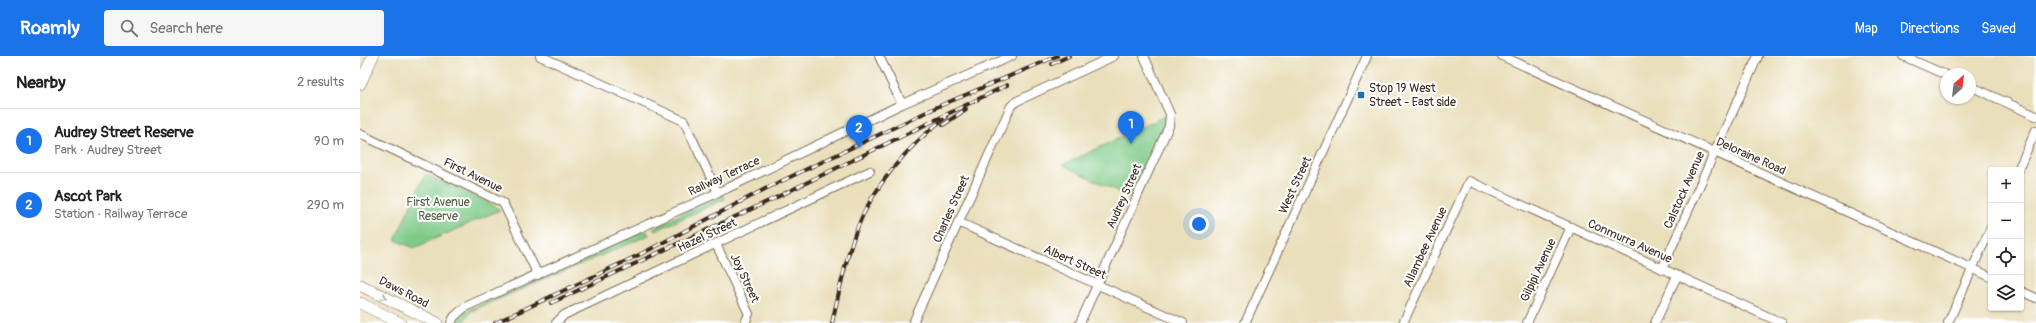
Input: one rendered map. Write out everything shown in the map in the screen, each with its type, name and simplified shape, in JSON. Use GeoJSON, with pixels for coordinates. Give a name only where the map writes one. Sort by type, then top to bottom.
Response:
{"type":"FeatureCollection","features":[{"type":"Feature","properties":{"kind":"main road"},"geometry":{"type":"LineString","coordinates":[[360,84],[373,56]]}},
{"type":"Feature","properties":{"kind":"main road","name":"Daws Road"},"geometry":{"type":"LineString","coordinates":[[360,285],[436,323]]}},
{"type":"Feature","properties":{"kind":"main road"},"geometry":{"type":"LineString","coordinates":[[360,303],[400,323]]}},
{"type":"Feature","properties":{"kind":"street"},"geometry":{"type":"LineString","coordinates":[[540,56],[684,121],[718,193]]}},
{"type":"Feature","properties":{"kind":"street"},"geometry":{"type":"LineString","coordinates":[[879,56],[902,104]]}},
{"type":"Feature","properties":{"kind":"street","name":"Railway Terrace"},"geometry":{"type":"LineString","coordinates":[[451,323],[454,317],[465,307],[718,193],[902,104],[1012,56]]}},
{"type":"Feature","properties":{"kind":"street","name":"Charles Street"},"geometry":{"type":"LineString","coordinates":[[913,323],[1011,106],[1017,101],[1114,56]]}},
{"type":"Feature","properties":{"kind":"street","name":"Audrey Street"},"geometry":{"type":"LineString","coordinates":[[1080,323],[1169,126],[1170,114],[1144,56]]}},
{"type":"Feature","properties":{"kind":"street","name":"West Street"},"geometry":{"type":"LineString","coordinates":[[1245,323],[1367,56]]}},
{"type":"Feature","properties":{"kind":"street","name":"Deloraine Road"},"geometry":{"type":"LineString","coordinates":[[1502,56],[1514,58],[1714,152],[1988,276]]}},
{"type":"Feature","properties":{"kind":"street","name":"Calstock Avenue"},"geometry":{"type":"LineString","coordinates":[[1662,269],[1758,56]]}},
{"type":"Feature","properties":{"kind":"street"},"geometry":{"type":"LineString","coordinates":[[1903,56],[1940,72]]}},
{"type":"Feature","properties":{"kind":"street"},"geometry":{"type":"LineString","coordinates":[[1976,89],[2036,116]]}},
{"type":"Feature","properties":{"kind":"street"},"geometry":{"type":"LineString","coordinates":[[2019,167],[2036,130]]}},
{"type":"Feature","properties":{"kind":"street","name":"First Avenue"},"geometry":{"type":"LineString","coordinates":[[360,134],[503,203],[538,275]]}},
{"type":"Feature","properties":{"kind":"street","name":"Hazel Street"},"geometry":{"type":"LineString","coordinates":[[556,323],[564,316],[870,171]]}},
{"type":"Feature","properties":{"kind":"street","name":"Conmurra Avenue"},"geometry":{"type":"LineString","coordinates":[[1469,181],[1781,323]]}},
{"type":"Feature","properties":{"kind":"street","name":"Allambee Avenue"},"geometry":{"type":"LineString","coordinates":[[1403,323],[1469,181]]}},
{"type":"Feature","properties":{"kind":"street","name":"Albert Street"},"geometry":{"type":"LineString","coordinates":[[958,222],[1183,323]]}},
{"type":"Feature","properties":{"kind":"street","name":"Gilpipi Avenue"},"geometry":{"type":"LineString","coordinates":[[1527,323],[1571,227]]}},
{"type":"Feature","properties":{"kind":"street"},"geometry":{"type":"LineString","coordinates":[[1948,323],[1988,234]]}},
{"type":"Feature","properties":{"kind":"street","name":"Joy Street"},"geometry":{"type":"LineString","coordinates":[[716,244],[749,314],[745,323]]}},
{"type":"Feature","properties":{"kind":"street"},"geometry":{"type":"LineString","coordinates":[[1655,323],[1678,276]]}},
{"type":"Feature","properties":{"kind":"street"},"geometry":{"type":"LineString","coordinates":[[2024,292],[2036,298]]}},
{"type":"Feature","properties":{"kind":"green space"},"geometry":{"type":"Polygon","coordinates":[[[1167,115],[1166,123],[1131,198],[1063,165],[1167,115]]]}},
{"type":"Feature","properties":{"kind":"green space","name":"First Avenue Reserve"},"geometry":{"type":"Polygon","coordinates":[[[425,174],[493,205],[500,210],[414,248],[395,240],[425,174]]]}},
{"type":"Feature","properties":{"kind":"green space"},"geometry":{"type":"Polygon","coordinates":[[[723,194],[725,199],[655,231],[653,228],[723,194]]]}},
{"type":"Feature","properties":{"kind":"green space"},"geometry":{"type":"Polygon","coordinates":[[[646,230],[649,235],[471,311],[463,323],[458,321],[464,312],[646,230]]]}},
{"type":"Feature","properties":{"kind":"railway"},"geometry":{"type":"LineString","coordinates":[[495,323],[643,253],[767,188],[937,107],[1057,56]]}},
{"type":"Feature","properties":{"kind":"railway"},"geometry":{"type":"LineString","coordinates":[[1052,64],[1069,56]]}},
{"type":"Feature","properties":{"kind":"railway"},"geometry":{"type":"LineString","coordinates":[[551,303],[773,199],[1007,85]]}},
{"type":"Feature","properties":{"kind":"railway"},"geometry":{"type":"LineString","coordinates":[[943,125],[966,109]]}},
{"type":"Feature","properties":{"kind":"railway"},"geometry":{"type":"LineString","coordinates":[[832,323],[842,277],[852,242],[863,214],[872,198],[893,168],[918,141],[946,117]]}},
{"type":"Feature","properties":{"kind":"place","name":"Stop 19 West Street - East side"},"geometry":{"type":"Point","coordinates":[1361,95]}},
{"type":"Feature","properties":{"kind":"place","name":"Audrey Street Reserve"},"geometry":{"type":"Point","coordinates":[1131,144]}},
{"type":"Feature","properties":{"kind":"place","name":"Ascot Park"},"geometry":{"type":"Point","coordinates":[859,148]}}]}
